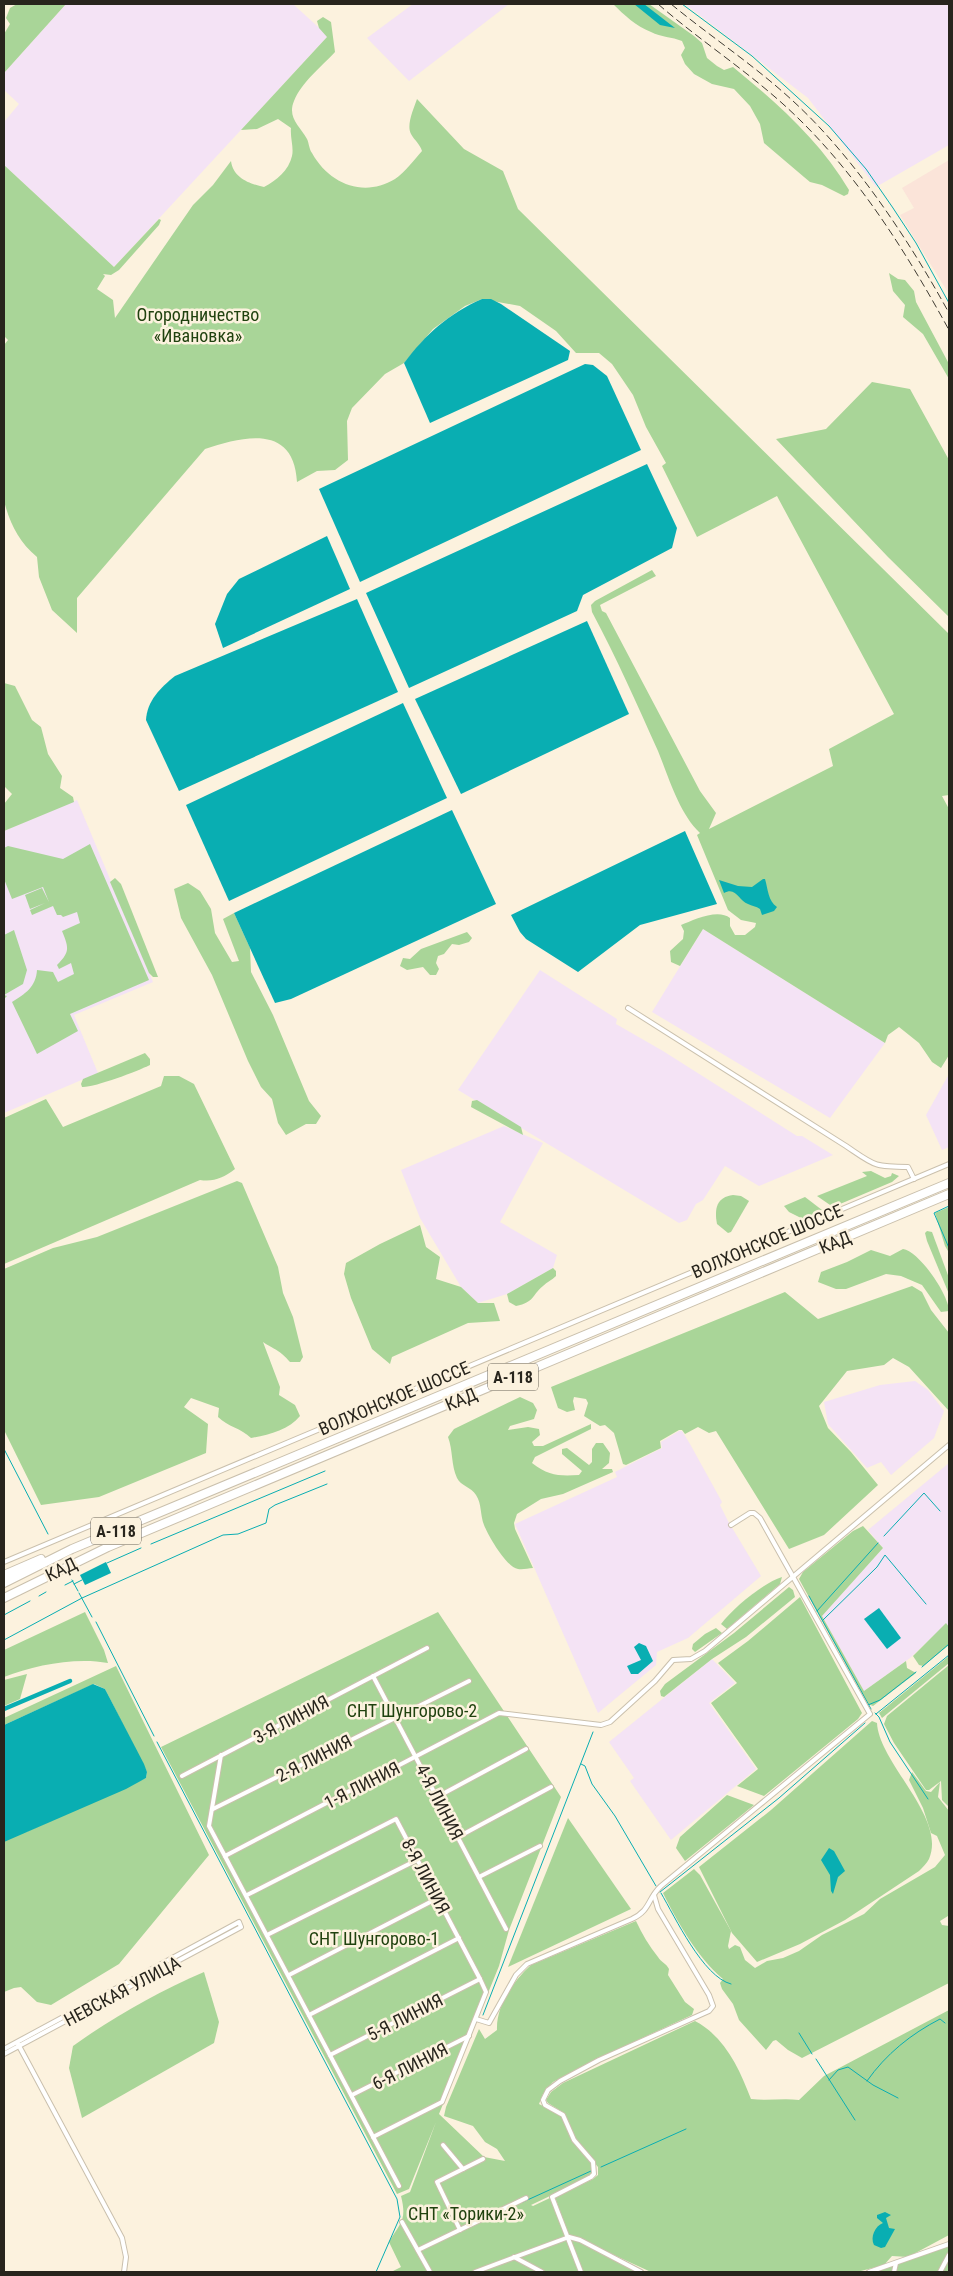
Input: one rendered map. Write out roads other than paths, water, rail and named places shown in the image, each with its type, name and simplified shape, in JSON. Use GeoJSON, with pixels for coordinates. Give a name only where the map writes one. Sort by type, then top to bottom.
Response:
{"type":"FeatureCollection","features":[{"type":"Feature","properties":{"kind":"highway","name":"КАД"},"geometry":{"type":"LineString","coordinates":[[4,1583],[72,1549],[949,1183]]}},
{"type":"Feature","properties":{"kind":"highway","name":"КАД"},"geometry":{"type":"LineString","coordinates":[[4,1598],[108,1547],[949,1194]]}},
{"type":"Feature","properties":{"kind":"highway"},"geometry":{"type":"LineString","coordinates":[[4,1576],[38,1560],[72,1549]]}},
{"type":"Feature","properties":{"kind":"street"},"geometry":{"type":"LineString","coordinates":[[628,1008],[846,1146],[871,1164],[881,1167],[908,1166],[914,1179]]}},
{"type":"Feature","properties":{"kind":"street","name":"ВОЛХОНСКОЕ ШОССЕ"},"geometry":{"type":"LineString","coordinates":[[4,1562],[949,1164]]}},
{"type":"Feature","properties":{"kind":"street"},"geometry":{"type":"LineString","coordinates":[[792,1578],[949,1445]]}},
{"type":"Feature","properties":{"kind":"street"},"geometry":{"type":"LineString","coordinates":[[373,2137],[442,2102],[476,2019],[489,2023],[516,1974],[527,1964],[640,1916],[646,1911],[654,1894],[661,1886],[870,1714],[757,1515],[750,1513],[731,1525]]}},
{"type":"Feature","properties":{"kind":"street","name":"1-Я ЛИНИЯ"},"geometry":{"type":"LineString","coordinates":[[225,1856],[499,1713],[601,1725],[610,1722],[654,1681],[673,1660],[696,1657],[792,1578]]}},
{"type":"Feature","properties":{"kind":"street","name":"3-Я ЛИНИЯ"},"geometry":{"type":"LineString","coordinates":[[182,1776],[427,1648]]}},
{"type":"Feature","properties":{"kind":"street","name":"4-Я ЛИНИЯ"},"geometry":{"type":"LineString","coordinates":[[373,1676],[506,1929]]}},
{"type":"Feature","properties":{"kind":"street","name":"2-Я ЛИНИЯ"},"geometry":{"type":"LineString","coordinates":[[213,1809],[469,1681]]}},
{"type":"Feature","properties":{"kind":"street"},"geometry":{"type":"LineString","coordinates":[[437,1797],[526,1749]]}},
{"type":"Feature","properties":{"kind":"street"},"geometry":{"type":"LineString","coordinates":[[221,1756],[209,1826],[399,2186]]}},
{"type":"Feature","properties":{"kind":"street"},"geometry":{"type":"LineString","coordinates":[[458,1837],[551,1787]]}},
{"type":"Feature","properties":{"kind":"street","name":"8-Я ЛИНИЯ"},"geometry":{"type":"LineString","coordinates":[[247,1896],[396,1819],[484,1986],[486,1992],[476,2019]]}},
{"type":"Feature","properties":{"kind":"street"},"geometry":{"type":"LineString","coordinates":[[479,1877],[540,1846]]}},
{"type":"Feature","properties":{"kind":"street"},"geometry":{"type":"LineString","coordinates":[[267,1935],[417,1860]]}},
{"type":"Feature","properties":{"kind":"street"},"geometry":{"type":"LineString","coordinates":[[581,2272],[552,2197],[591,2177],[594,2174],[593,2162],[574,2140],[562,2115],[545,2105],[543,2100],[545,2095],[554,2085],[591,2064],[709,2011],[713,2006],[709,1995],[658,1909],[654,1894]]}},
{"type":"Feature","properties":{"kind":"street"},"geometry":{"type":"LineString","coordinates":[[288,1975],[438,1898]]}},
{"type":"Feature","properties":{"kind":"street","name":"НЕВСКАЯ УЛИЦА"},"geometry":{"type":"LineString","coordinates":[[4,2049],[18,2044],[241,1927],[238,1922],[18,2044],[4,2054]]}},
{"type":"Feature","properties":{"kind":"street"},"geometry":{"type":"LineString","coordinates":[[309,2015],[459,1938]]}},
{"type":"Feature","properties":{"kind":"street","name":"5-Я ЛИНИЯ"},"geometry":{"type":"LineString","coordinates":[[330,2055],[480,1979]]}},
{"type":"Feature","properties":{"kind":"street","name":"6-Я ЛИНИЯ"},"geometry":{"type":"LineString","coordinates":[[352,2096],[468,2038]]}},
{"type":"Feature","properties":{"kind":"street"},"geometry":{"type":"LineString","coordinates":[[18,2044],[122,2238],[126,2257],[124,2272]]}},
{"type":"Feature","properties":{"kind":"street"},"geometry":{"type":"LineString","coordinates":[[443,2145],[463,2169]]}},
{"type":"Feature","properties":{"kind":"street"},"geometry":{"type":"LineString","coordinates":[[460,2230],[438,2182],[483,2159]]}},
{"type":"Feature","properties":{"kind":"street"},"geometry":{"type":"LineString","coordinates":[[418,2250],[526,2198]]}},
{"type":"Feature","properties":{"kind":"street"},"geometry":{"type":"LineString","coordinates":[[402,2222],[430,2272]]}},
{"type":"Feature","properties":{"kind":"street"},"geometry":{"type":"LineString","coordinates":[[475,2272],[567,2237],[580,2240],[641,2272]]}},
{"type":"Feature","properties":{"kind":"street"},"geometry":{"type":"LineString","coordinates":[[868,2272],[949,2244]]}},
{"type":"Feature","properties":{"kind":"street"},"geometry":{"type":"LineString","coordinates":[[940,2272],[949,2255]]}},
{"type":"Feature","properties":{"kind":"street"},"geometry":{"type":"LineString","coordinates":[[514,2257],[542,2272]]}},
{"type":"Feature","properties":{"kind":"street"},"geometry":{"type":"LineString","coordinates":[[894,2272],[896,2263]]}},
{"type":"Feature","properties":{"kind":"water"},"geometry":{"type":"Polygon","coordinates":[[[634,4],[644,4],[675,28],[660,25],[634,4]]]}},
{"type":"Feature","properties":{"kind":"water"},"geometry":{"type":"Polygon","coordinates":[[[482,299],[491,299],[501,304],[570,351],[568,360],[430,423],[404,363],[438,326],[459,311],[482,299]]]}},
{"type":"Feature","properties":{"kind":"water"},"geometry":{"type":"Polygon","coordinates":[[[585,364],[593,365],[607,376],[641,450],[360,582],[319,489],[585,364]]]}},
{"type":"Feature","properties":{"kind":"water"},"geometry":{"type":"Polygon","coordinates":[[[647,464],[677,528],[672,548],[583,595],[577,611],[409,688],[366,593],[647,464]]]}},
{"type":"Feature","properties":{"kind":"water"},"geometry":{"type":"Polygon","coordinates":[[[327,536],[350,589],[223,648],[215,624],[227,594],[239,579],[327,536]]]}},
{"type":"Feature","properties":{"kind":"water"},"geometry":{"type":"Polygon","coordinates":[[[357,599],[398,692],[179,791],[146,720],[149,707],[159,690],[175,676],[357,599]]]}},
{"type":"Feature","properties":{"kind":"water"},"geometry":{"type":"Polygon","coordinates":[[[587,621],[629,714],[461,794],[415,699],[587,621]]]}},
{"type":"Feature","properties":{"kind":"water"},"geometry":{"type":"Polygon","coordinates":[[[403,703],[447,798],[229,901],[186,805],[403,703]]]}},
{"type":"Feature","properties":{"kind":"water"},"geometry":{"type":"Polygon","coordinates":[[[452,810],[496,904],[291,999],[275,1003],[234,913],[452,810]]]}},
{"type":"Feature","properties":{"kind":"water"},"geometry":{"type":"Polygon","coordinates":[[[685,831],[717,904],[640,925],[578,972],[526,939],[520,932],[511,915],[685,831]]]}},
{"type":"Feature","properties":{"kind":"water"},"geometry":{"type":"Polygon","coordinates":[[[765,879],[770,898],[777,907],[774,911],[762,915],[760,909],[749,905],[732,891],[724,893],[719,880],[738,886],[752,887],[765,879]]]}},
{"type":"Feature","properties":{"kind":"water"},"geometry":{"type":"Polygon","coordinates":[[[106,1562],[111,1573],[85,1585],[80,1575],[106,1562]]]}},
{"type":"Feature","properties":{"kind":"water"},"geometry":{"type":"Polygon","coordinates":[[[879,1608],[901,1638],[887,1649],[864,1619],[879,1608]]]}},
{"type":"Feature","properties":{"kind":"water"},"geometry":{"type":"Polygon","coordinates":[[[639,1643],[646,1646],[653,1661],[638,1674],[631,1674],[627,1666],[641,1660],[634,1647],[639,1643]]]}},
{"type":"Feature","properties":{"kind":"water"},"geometry":{"type":"Polygon","coordinates":[[[93,1684],[105,1689],[144,1764],[147,1772],[146,1778],[126,1789],[4,1842],[4,1725],[93,1684]]]}},
{"type":"Feature","properties":{"kind":"water"},"geometry":{"type":"Polygon","coordinates":[[[829,1848],[834,1851],[845,1871],[838,1877],[833,1894],[831,1891],[830,1875],[821,1860],[829,1848]]]}},
{"type":"Feature","properties":{"kind":"water"},"geometry":{"type":"Polygon","coordinates":[[[885,2212],[891,2215],[886,2218],[889,2228],[895,2229],[885,2247],[881,2248],[874,2245],[873,2235],[880,2224],[883,2223],[877,2218],[877,2215],[885,2212]]]}},
{"type":"Feature","properties":{"kind":"waterway"},"geometry":{"type":"LineString","coordinates":[[682,4],[752,56],[829,126],[866,169],[893,208],[916,243],[949,303]]}},
{"type":"Feature","properties":{"kind":"waterway"},"geometry":{"type":"LineString","coordinates":[[949,1206],[934,1213],[949,1248]]}},
{"type":"Feature","properties":{"kind":"waterway"},"geometry":{"type":"LineString","coordinates":[[4,1449],[48,1534]]}},
{"type":"Feature","properties":{"kind":"waterway"},"geometry":{"type":"LineString","coordinates":[[151,1544],[325,1471]]}},
{"type":"Feature","properties":{"kind":"waterway"},"geometry":{"type":"LineString","coordinates":[[4,1640],[82,1598],[223,1535],[238,1534],[266,1523],[269,1509],[275,1505],[327,1484]]}},
{"type":"Feature","properties":{"kind":"waterway"},"geometry":{"type":"LineString","coordinates":[[884,1536],[924,1493],[940,1511]]}},
{"type":"Feature","properties":{"kind":"waterway"},"geometry":{"type":"LineString","coordinates":[[817,1611],[878,1543]]}},
{"type":"Feature","properties":{"kind":"waterway"},"geometry":{"type":"LineString","coordinates":[[107,1563],[141,1548]]}},
{"type":"Feature","properties":{"kind":"waterway"},"geometry":{"type":"LineString","coordinates":[[822,1621],[877,1567],[885,1555],[926,1604]]}},
{"type":"Feature","properties":{"kind":"waterway"},"geometry":{"type":"LineString","coordinates":[[72,1580],[78,1591]]}},
{"type":"Feature","properties":{"kind":"waterway"},"geometry":{"type":"LineString","coordinates":[[74,1584],[82,1580]]}},
{"type":"Feature","properties":{"kind":"waterway"},"geometry":{"type":"LineString","coordinates":[[65,1585],[73,1581]]}},
{"type":"Feature","properties":{"kind":"waterway"},"geometry":{"type":"LineString","coordinates":[[39,1596],[46,1592]]}},
{"type":"Feature","properties":{"kind":"waterway"},"geometry":{"type":"LineString","coordinates":[[79,1593],[92,1617]]}},
{"type":"Feature","properties":{"kind":"waterway"},"geometry":{"type":"LineString","coordinates":[[809,1596],[871,1709]]}},
{"type":"Feature","properties":{"kind":"waterway"},"geometry":{"type":"LineString","coordinates":[[4,1615],[30,1601]]}},
{"type":"Feature","properties":{"kind":"waterway"},"geometry":{"type":"LineString","coordinates":[[96,1622],[154,1736]]}},
{"type":"Feature","properties":{"kind":"waterway"},"geometry":{"type":"LineString","coordinates":[[922,1667],[949,1644]]}},
{"type":"Feature","properties":{"kind":"waterway"},"geometry":{"type":"LineString","coordinates":[[876,1714],[949,1655]]}},
{"type":"Feature","properties":{"kind":"waterway"},"geometry":{"type":"LineString","coordinates":[[868,1705],[880,1700],[916,1672]]}},
{"type":"Feature","properties":{"kind":"waterway"},"geometry":{"type":"LineString","coordinates":[[4,1709],[70,1681]]}},
{"type":"Feature","properties":{"kind":"waterway"},"geometry":{"type":"LineString","coordinates":[[875,1713],[879,1717],[890,1742],[928,1799]]}},
{"type":"Feature","properties":{"kind":"waterway"},"geometry":{"type":"LineString","coordinates":[[660,1892],[779,1798],[865,1723]]}},
{"type":"Feature","properties":{"kind":"waterway"},"geometry":{"type":"LineString","coordinates":[[483,2015],[593,1732]]}},
{"type":"Feature","properties":{"kind":"waterway"},"geometry":{"type":"LineString","coordinates":[[157,1742],[397,2199],[400,2217],[376,2272]]}},
{"type":"Feature","properties":{"kind":"waterway"},"geometry":{"type":"LineString","coordinates":[[581,1764],[585,1766],[592,1784],[615,1816],[656,1886]]}},
{"type":"Feature","properties":{"kind":"waterway"},"geometry":{"type":"LineString","coordinates":[[661,1893],[700,1958],[710,1970],[731,1984]]}},
{"type":"Feature","properties":{"kind":"waterway"},"geometry":{"type":"LineString","coordinates":[[867,2081],[882,2062],[909,2038],[940,2019],[945,2023]]}},
{"type":"Feature","properties":{"kind":"waterway"},"geometry":{"type":"LineString","coordinates":[[799,2033],[812,2054]]}},
{"type":"Feature","properties":{"kind":"waterway"},"geometry":{"type":"LineString","coordinates":[[816,2059],[855,2120]]}},
{"type":"Feature","properties":{"kind":"waterway"},"geometry":{"type":"LineString","coordinates":[[829,2080],[838,2070],[848,2067],[873,2085],[898,2098]]}},
{"type":"Feature","properties":{"kind":"waterway"},"geometry":{"type":"LineString","coordinates":[[601,2167],[686,2129]]}},
{"type":"Feature","properties":{"kind":"waterway"},"geometry":{"type":"LineString","coordinates":[[523,2202],[591,2171]]}},
{"type":"Feature","properties":{"kind":"railway"},"geometry":{"type":"LineString","coordinates":[[658,4],[768,91],[808,128],[832,154],[895,239],[949,330]]}},
{"type":"Feature","properties":{"kind":"railway"},"geometry":{"type":"LineString","coordinates":[[671,4],[748,63],[816,123],[859,173],[879,201],[916,257],[949,313]]}},
{"type":"Feature","properties":{"kind":"park label","name":"Огородничество «Ивановка»"},"geometry":{"type":"Point","coordinates":[198,324]}},
{"type":"Feature","properties":{"kind":"park label","name":"СНТ Шунгорово-2"},"geometry":{"type":"Point","coordinates":[412,1710]}},
{"type":"Feature","properties":{"kind":"park label","name":"СНТ Шунгорово-1"},"geometry":{"type":"Point","coordinates":[374,1938]}},
{"type":"Feature","properties":{"kind":"park label","name":"СНТ «Торики-2»"},"geometry":{"type":"Point","coordinates":[466,2213]}}]}
